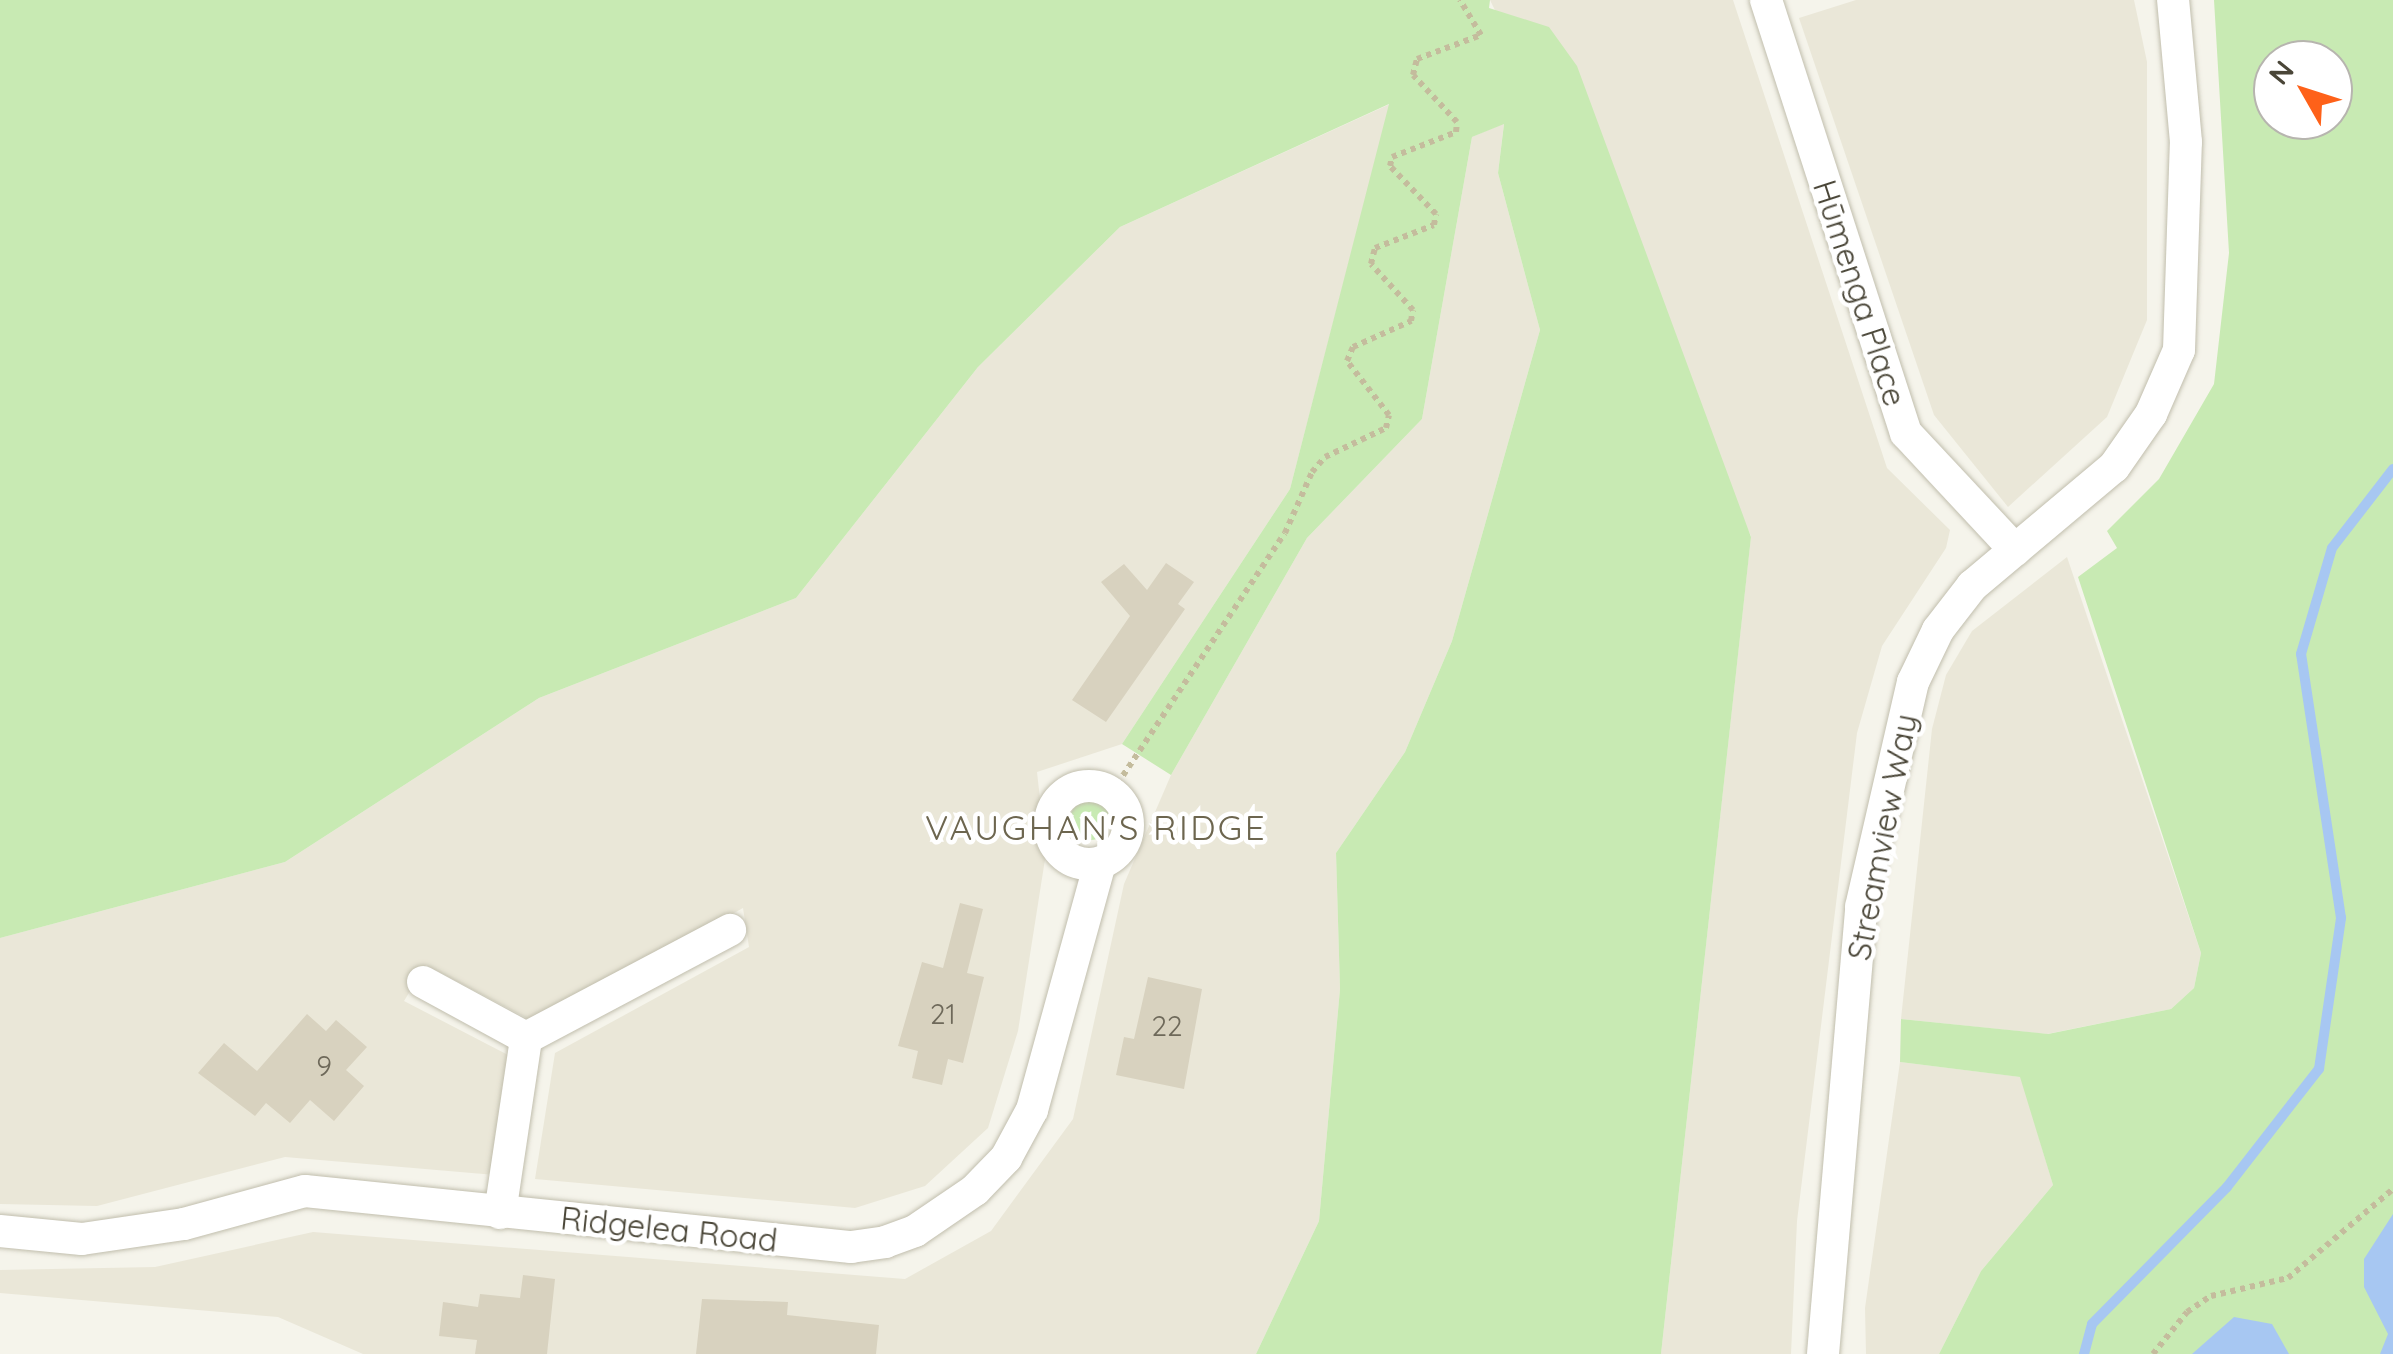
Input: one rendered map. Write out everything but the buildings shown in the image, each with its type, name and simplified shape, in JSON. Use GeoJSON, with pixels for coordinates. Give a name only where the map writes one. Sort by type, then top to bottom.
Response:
{"type":"FeatureCollection","features":[{"type":"Feature","properties":{"kind":"street","name":"Hūmenga Place"},"geometry":{"type":"LineString","coordinates":[[1766,0],[1906,432],[2015,550]]}},
{"type":"Feature","properties":{"kind":"street","name":"Streamview Way"},"geometry":{"type":"LineString","coordinates":[[1823,1354],[1861,907],[1894,746],[1913,682],[1938,630],[1972,586],[2114,467],[2151,414],[2179,350],[2186,142],[2173,0]]}},
{"type":"Feature","properties":{"kind":"street"},"geometry":{"type":"LineString","coordinates":[[1100,863],[1063,854],[1050,818],[1074,788],[1112,792]]}},
{"type":"Feature","properties":{"kind":"street","name":"Ridgelea Road"},"geometry":{"type":"LineString","coordinates":[[0,1232],[82,1240],[184,1224],[305,1191],[363,1192],[500,1213],[851,1247],[915,1231],[975,1190],[1006,1158],[1032,1110],[1100,863],[1121,849],[1129,825],[1112,792]]}},
{"type":"Feature","properties":{"kind":"street"},"geometry":{"type":"LineString","coordinates":[[526,1038],[730,930]]}},
{"type":"Feature","properties":{"kind":"street"},"geometry":{"type":"LineString","coordinates":[[424,982],[526,1038]]}},
{"type":"Feature","properties":{"kind":"street"},"geometry":{"type":"LineString","coordinates":[[500,1213],[526,1038]]}},
{"type":"Feature","properties":{"kind":"path"},"geometry":{"type":"LineString","coordinates":[[1112,792],[1286,533],[1312,472],[1325,457],[1386,428],[1389,415],[1347,361],[1352,347],[1412,321],[1413,310],[1371,264],[1375,248],[1434,225],[1436,214],[1390,166],[1392,157],[1456,132],[1457,122],[1414,75],[1417,59],[1481,35],[1460,0]]}},
{"type":"Feature","properties":{"kind":"path"},"geometry":{"type":"LineString","coordinates":[[2153,1354],[2187,1312],[2212,1296],[2288,1278],[2393,1189]]}},
{"type":"Feature","properties":{"kind":"shaded area"},"geometry":{"type":"Polygon","coordinates":[[[1490,0],[1733,0],[1887,468],[1950,530],[1946,548],[1882,646],[1857,733],[1797,1221],[1791,1354],[1661,1354],[1751,536],[1490,0]]]}},
{"type":"Feature","properties":{"kind":"shaded area"},"geometry":{"type":"Polygon","coordinates":[[[1856,0],[2134,0],[2147,62],[2147,320],[2107,417],[2008,507],[1934,415],[1799,18],[1856,0]]]}},
{"type":"Feature","properties":{"kind":"shaded area"},"geometry":{"type":"Polygon","coordinates":[[[1390,104],[1290,489],[1122,744],[1037,772],[1046,853],[1018,1031],[988,1128],[925,1186],[855,1208],[535,1179],[555,1053],[749,947],[743,908],[536,1023],[426,965],[404,1001],[510,1056],[495,1175],[285,1157],[97,1206],[0,1204],[0,938],[285,862],[539,698],[796,598],[978,367],[1120,227],[1390,104]]]}},
{"type":"Feature","properties":{"kind":"shaded area"},"geometry":{"type":"Polygon","coordinates":[[[1504,123],[1498,173],[1540,330],[1452,641],[1405,752],[1336,853],[1340,989],[1319,1221],[1256,1354],[363,1354],[278,1317],[0,1293],[0,1270],[155,1267],[313,1232],[905,1279],[991,1231],[1073,1119],[1124,884],[1171,775],[1307,538],[1422,419],[1472,137],[1504,123]]]}},
{"type":"Feature","properties":{"kind":"shaded area"},"geometry":{"type":"Polygon","coordinates":[[[2067,557],[2201,953],[2194,988],[2171,1009],[2047,1034],[1901,1019],[1932,729],[1946,675],[1972,631],[2067,557]]]}},
{"type":"Feature","properties":{"kind":"shaded area"},"geometry":{"type":"Polygon","coordinates":[[[1900,1062],[2021,1077],[2053,1185],[1981,1271],[1939,1354],[1866,1354],[1865,1308],[1900,1062]]]}},
{"type":"Feature","properties":{"kind":"green space"},"geometry":{"type":"Polygon","coordinates":[[[0,0],[1490,0],[1489,8],[1549,27],[1577,66],[1751,537],[1661,1354],[1256,1354],[1319,1221],[1340,989],[1336,853],[1405,752],[1452,641],[1540,330],[1498,173],[1504,124],[1472,137],[1422,419],[1307,538],[1171,775],[1122,744],[1290,489],[1389,104],[1120,227],[978,367],[796,598],[539,698],[285,862],[0,938],[0,0]]]}},
{"type":"Feature","properties":{"kind":"green space"},"geometry":{"type":"Polygon","coordinates":[[[2214,0],[2393,0],[2393,1354],[1939,1354],[1981,1271],[2053,1185],[2020,1077],[1900,1062],[1901,1019],[2048,1034],[2171,1009],[2194,988],[2201,953],[2078,577],[2117,548],[2107,531],[2159,479],[2214,384],[2229,253],[2214,0]]]}},
{"type":"Feature","properties":{"kind":"green space"},"geometry":{"type":"Polygon","coordinates":[[[1090,800],[1104,806],[1110,820],[1104,834],[1090,840],[1076,834],[1070,820],[1076,806],[1090,800]]]}},
{"type":"Feature","properties":{"kind":"water"},"geometry":{"type":"Polygon","coordinates":[[[2393,1214],[2393,1354],[2380,1354],[2388,1334],[2364,1287],[2364,1259],[2393,1214]]]}},
{"type":"Feature","properties":{"kind":"water"},"geometry":{"type":"Polygon","coordinates":[[[2234,1317],[2272,1324],[2289,1354],[2192,1354],[2234,1317]]]}},
{"type":"Feature","properties":{"kind":"waterway"},"geometry":{"type":"LineString","coordinates":[[2084,1354],[2092,1324],[2227,1187],[2319,1069],[2341,918],[2301,654],[2332,548],[2393,469]]}},
{"type":"Feature","properties":{"kind":"district","name":"VAUGHAN'S RIDGE"},"geometry":{"type":"Point","coordinates":[1096,827]}}]}
